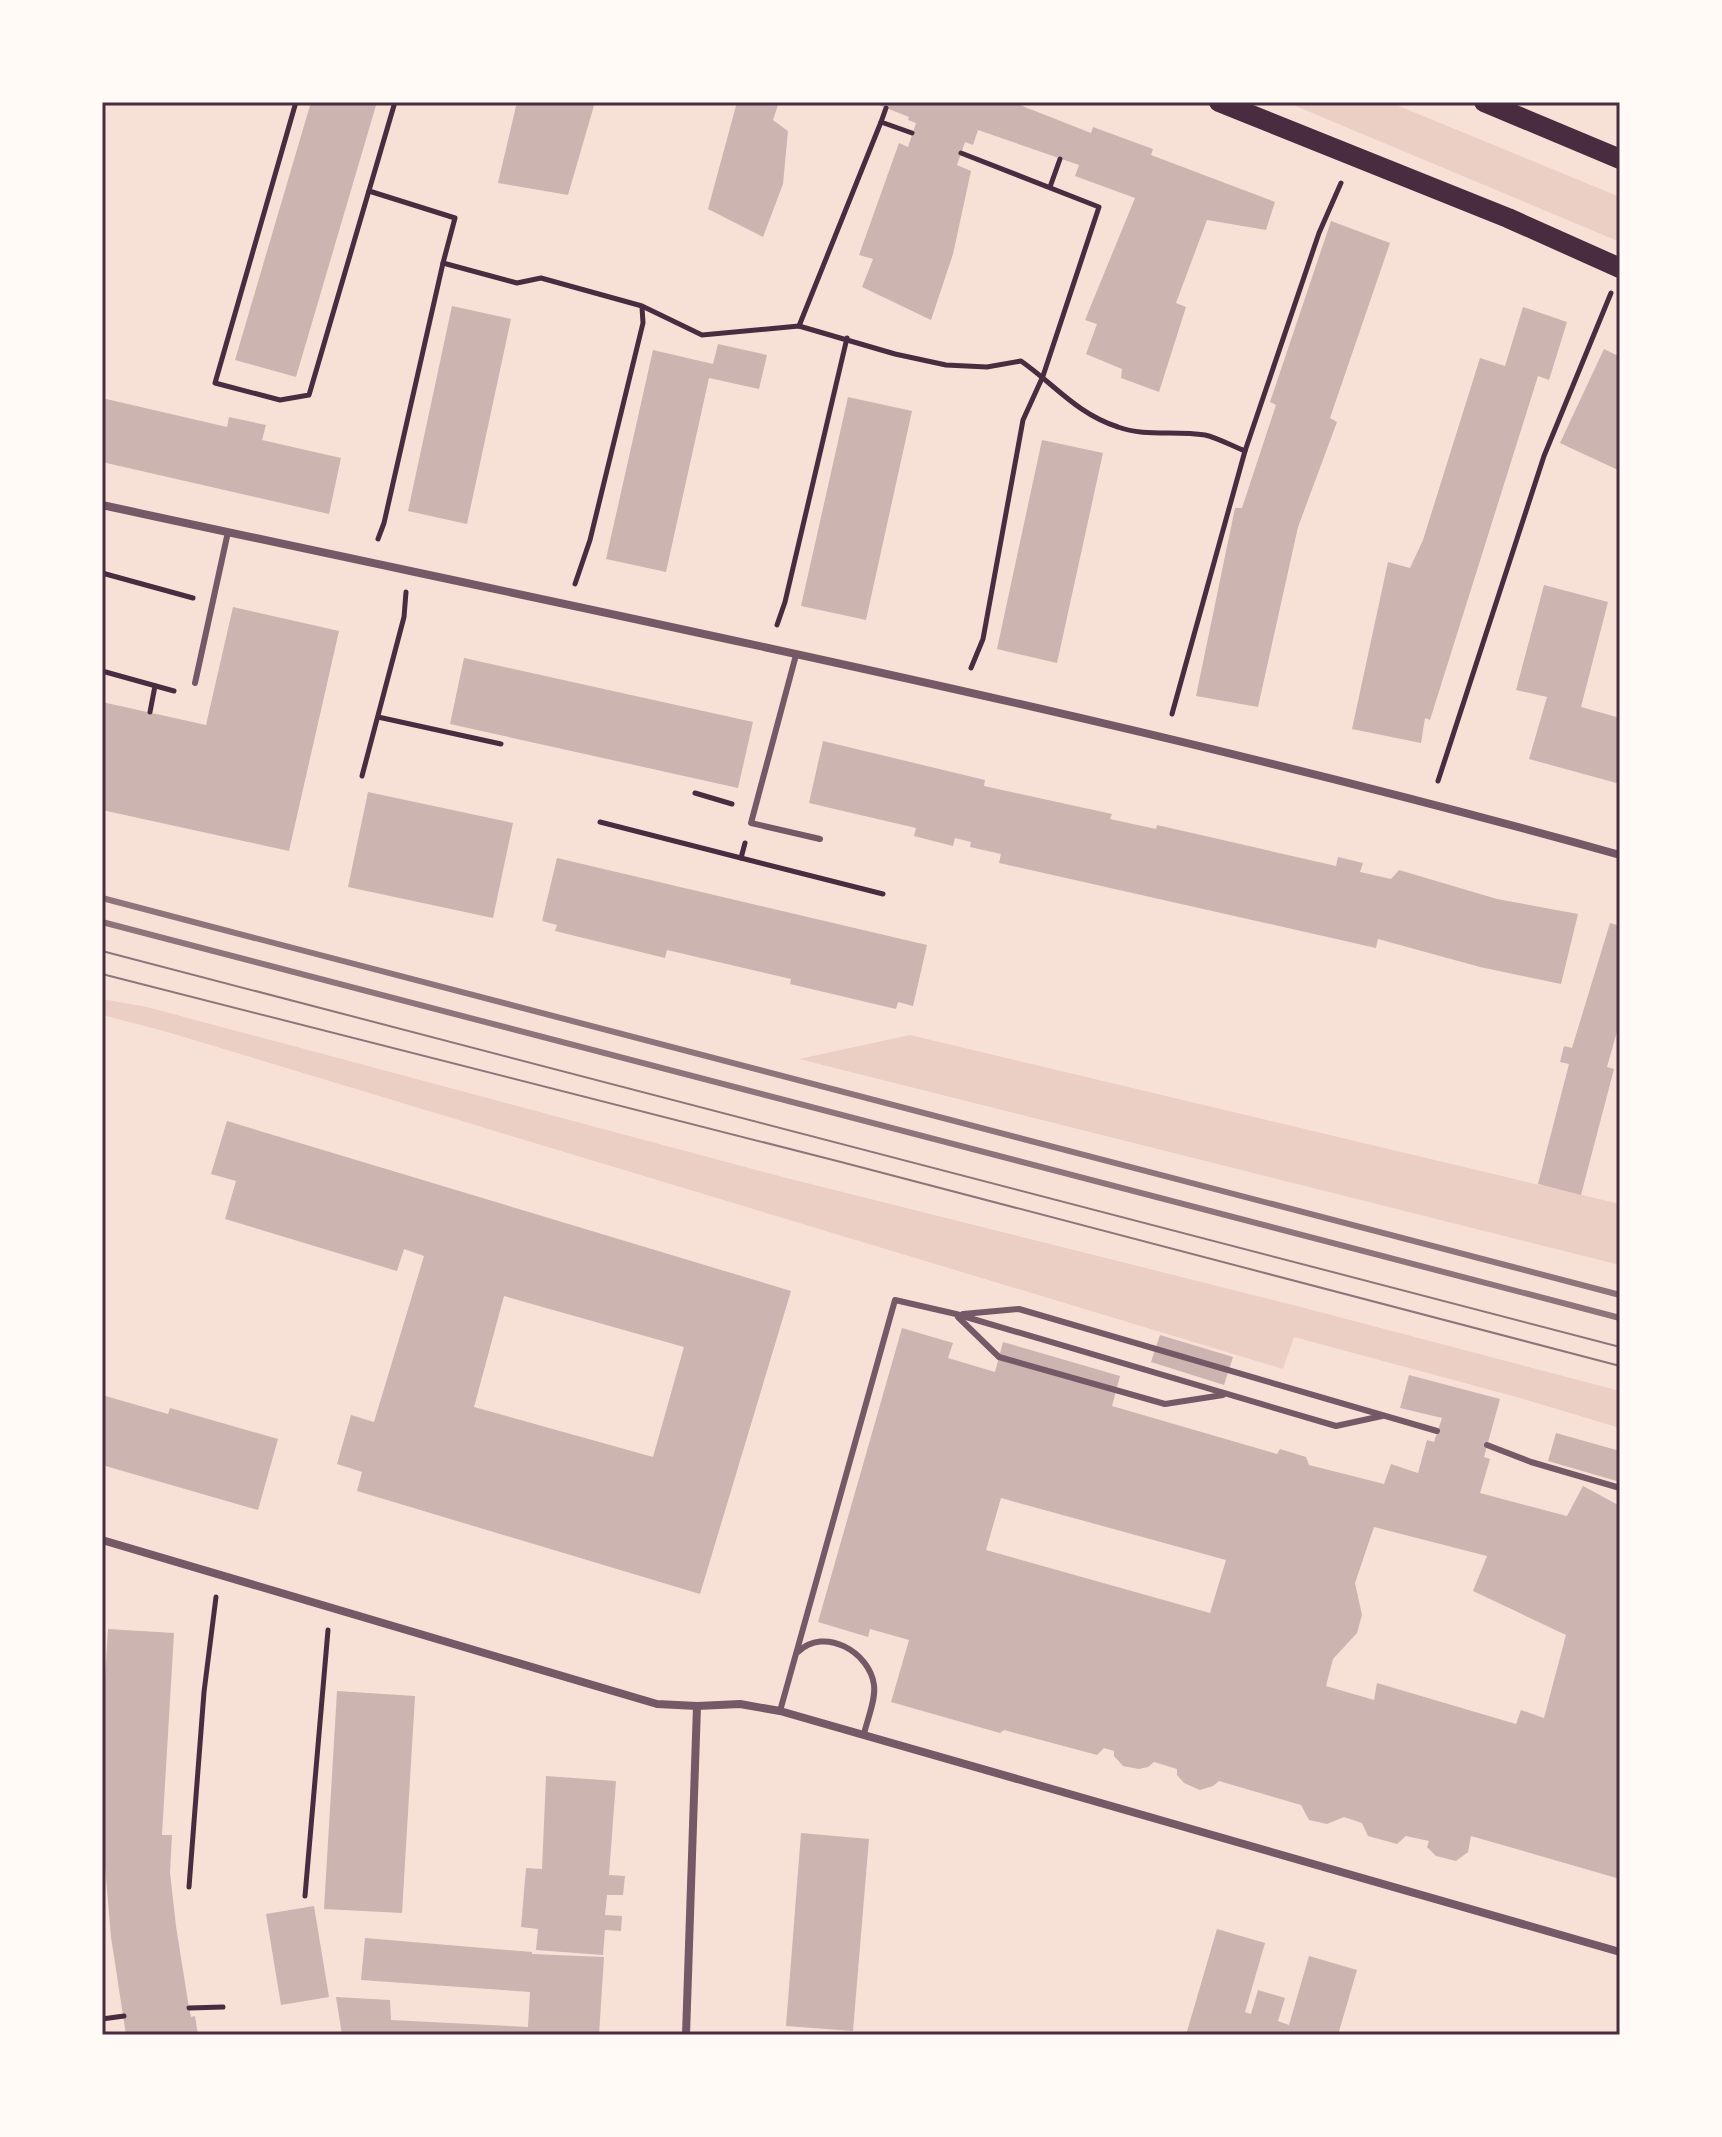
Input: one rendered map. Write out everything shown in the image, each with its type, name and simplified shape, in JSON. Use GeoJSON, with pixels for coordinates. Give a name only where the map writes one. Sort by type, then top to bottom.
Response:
{"type":"FeatureCollection","features":[{"type":"Feature","properties":{"kind":"main road"},"geometry":{"type":"LineString","coordinates":[[1219,102],[1508,218],[1617,276]]}},
{"type":"Feature","properties":{"kind":"main road"},"geometry":{"type":"LineString","coordinates":[[1484,102],[1620,159]]}},
{"type":"Feature","properties":{"kind":"street"},"geometry":{"type":"LineString","coordinates":[[102,505],[961,691],[1431,802],[1620,855]]}},
{"type":"Feature","properties":{"kind":"street"},"geometry":{"type":"LineString","coordinates":[[102,1540],[657,1704],[740,1704],[780,1711],[1620,1952]]}},
{"type":"Feature","properties":{"kind":"street"},"geometry":{"type":"LineString","coordinates":[[686,2035],[697,1706]]}},
{"type":"Feature","properties":{"kind":"lane"},"geometry":{"type":"LineString","coordinates":[[195,683],[228,532]]}},
{"type":"Feature","properties":{"kind":"lane"},"geometry":{"type":"LineString","coordinates":[[796,655],[751,823],[820,839]]}},
{"type":"Feature","properties":{"kind":"lane"},"geometry":{"type":"LineString","coordinates":[[780,1711],[895,1300],[956,1314],[1336,1426],[1382,1416]]}},
{"type":"Feature","properties":{"kind":"lane"},"geometry":{"type":"LineString","coordinates":[[956,1314],[1019,1309],[1437,1431]]}},
{"type":"Feature","properties":{"kind":"lane"},"geometry":{"type":"LineString","coordinates":[[956,1314],[999,1357],[1165,1404],[1226,1394]]}},
{"type":"Feature","properties":{"kind":"lane"},"geometry":{"type":"LineString","coordinates":[[1487,1445],[1531,1462],[1620,1488]]}},
{"type":"Feature","properties":{"kind":"lane"},"geometry":{"type":"LineString","coordinates":[[796,1655],[807,1645],[824,1642],[846,1647],[863,1658],[874,1685],[864,1734]]}},
{"type":"Feature","properties":{"kind":"path"},"geometry":{"type":"LineString","coordinates":[[296,102],[215,383],[280,400],[309,395],[395,102]]}},
{"type":"Feature","properties":{"kind":"path"},"geometry":{"type":"LineString","coordinates":[[799,326],[886,108]]}},
{"type":"Feature","properties":{"kind":"path"},"geometry":{"type":"LineString","coordinates":[[881,122],[912,133]]}},
{"type":"Feature","properties":{"kind":"path"},"geometry":{"type":"LineString","coordinates":[[961,153],[1099,207],[1043,376],[1023,420],[983,639],[961,691]]}},
{"type":"Feature","properties":{"kind":"path"},"geometry":{"type":"LineString","coordinates":[[1164,738],[1245,451],[1319,233],[1353,154]]}},
{"type":"Feature","properties":{"kind":"path"},"geometry":{"type":"LineString","coordinates":[[1050,187],[1060,159]]}},
{"type":"Feature","properties":{"kind":"path"},"geometry":{"type":"LineString","coordinates":[[368,562],[384,523],[455,218],[369,191]]}},
{"type":"Feature","properties":{"kind":"path"},"geometry":{"type":"LineString","coordinates":[[443,263],[517,283],[541,278],[642,306],[702,335],[799,326],[895,354],[946,365],[987,367],[1021,361],[1043,376],[1054,391],[1092,416],[1119,428],[1207,435],[1245,451]]}},
{"type":"Feature","properties":{"kind":"path"},"geometry":{"type":"LineString","coordinates":[[1431,802],[1544,456],[1617,276]]}},
{"type":"Feature","properties":{"kind":"path"},"geometry":{"type":"LineString","coordinates":[[568,604],[594,525],[643,323],[642,306]]}},
{"type":"Feature","properties":{"kind":"path"},"geometry":{"type":"LineString","coordinates":[[769,649],[785,602],[847,338]]}},
{"type":"Feature","properties":{"kind":"path"},"geometry":{"type":"LineString","coordinates":[[362,776],[404,617],[408,571]]}},
{"type":"Feature","properties":{"kind":"path"},"geometry":{"type":"LineString","coordinates":[[102,573],[213,603]]}},
{"type":"Feature","properties":{"kind":"path"},"geometry":{"type":"LineString","coordinates":[[102,671],[192,696],[195,683]]}},
{"type":"Feature","properties":{"kind":"path"},"geometry":{"type":"LineString","coordinates":[[150,712],[155,686]]}},
{"type":"Feature","properties":{"kind":"path"},"geometry":{"type":"LineString","coordinates":[[378,717],[501,744]]}},
{"type":"Feature","properties":{"kind":"path"},"geometry":{"type":"LineString","coordinates":[[600,822],[883,894]]}},
{"type":"Feature","properties":{"kind":"path"},"geometry":{"type":"LineString","coordinates":[[741,858],[751,823]]}},
{"type":"Feature","properties":{"kind":"path"},"geometry":{"type":"LineString","coordinates":[[189,1887],[204,1692],[219,1574]]}},
{"type":"Feature","properties":{"kind":"path"},"geometry":{"type":"LineString","coordinates":[[305,1896],[330,1608]]}},
{"type":"Feature","properties":{"kind":"path"},"geometry":{"type":"LineString","coordinates":[[189,2008],[223,2007]]}},
{"type":"Feature","properties":{"kind":"path"},"geometry":{"type":"LineString","coordinates":[[102,2019],[124,2016]]}},
{"type":"Feature","properties":{"kind":"shaded area"},"geometry":{"type":"Polygon","coordinates":[[[1286,102],[1389,102],[1620,197],[1620,242],[1286,102]]]}},
{"type":"Feature","properties":{"kind":"shaded area"},"geometry":{"type":"Polygon","coordinates":[[[102,999],[147,1007],[775,1175],[1620,1391],[1620,1428],[1294,1337],[1283,1369],[164,1031],[102,1015],[102,999]]]}},
{"type":"Feature","properties":{"kind":"shaded area"},"geometry":{"type":"Polygon","coordinates":[[[910,1035],[1620,1204],[1620,1265],[799,1059],[910,1035]]]}},
{"type":"Feature","properties":{"kind":"building"},"geometry":{"type":"Polygon","coordinates":[[[311,102],[377,102],[296,377],[235,360],[311,102]]]}},
{"type":"Feature","properties":{"kind":"building"},"geometry":{"type":"Polygon","coordinates":[[[517,102],[595,102],[568,195],[498,183],[517,102]]]}},
{"type":"Feature","properties":{"kind":"building"},"geometry":{"type":"Polygon","coordinates":[[[737,102],[779,102],[773,120],[788,131],[783,184],[763,237],[708,209],[737,102]]]}},
{"type":"Feature","properties":{"kind":"building"},"geometry":{"type":"Polygon","coordinates":[[[871,102],[1012,102],[1091,133],[1093,127],[1153,149],[1151,155],[1275,202],[1266,230],[1207,220],[1176,303],[1186,307],[1159,392],[1121,378],[1122,369],[1086,354],[1097,324],[1085,320],[1135,198],[1075,176],[1079,165],[978,130],[973,145],[965,142],[957,165],[971,171],[953,254],[931,320],[862,287],[873,259],[859,255],[899,143],[908,147],[916,123],[908,120],[909,117],[871,102]]]}},
{"type":"Feature","properties":{"kind":"building"},"geometry":{"type":"Polygon","coordinates":[[[1331,221],[1390,243],[1330,418],[1337,422],[1298,527],[1258,707],[1196,696],[1235,508],[1242,508],[1276,405],[1270,402],[1331,221]]]}},
{"type":"Feature","properties":{"kind":"building"},"geometry":{"type":"Polygon","coordinates":[[[452,306],[511,319],[467,524],[408,511],[452,306]]]}},
{"type":"Feature","properties":{"kind":"building"},"geometry":{"type":"Polygon","coordinates":[[[1523,307],[1567,322],[1549,380],[1538,376],[1430,720],[1425,718],[1421,743],[1352,729],[1388,562],[1410,568],[1423,540],[1480,358],[1505,366],[1523,307]]]}},
{"type":"Feature","properties":{"kind":"building"},"geometry":{"type":"Polygon","coordinates":[[[718,344],[767,355],[759,389],[709,378],[666,572],[606,559],[653,350],[713,364],[718,344]]]}},
{"type":"Feature","properties":{"kind":"building"},"geometry":{"type":"Polygon","coordinates":[[[1604,349],[1620,357],[1620,471],[1560,443],[1604,349]]]}},
{"type":"Feature","properties":{"kind":"building"},"geometry":{"type":"Polygon","coordinates":[[[848,397],[912,411],[866,620],[801,606],[848,397]]]}},
{"type":"Feature","properties":{"kind":"building"},"geometry":{"type":"Polygon","coordinates":[[[102,398],[227,427],[229,417],[266,425],[262,440],[341,458],[329,514],[102,462],[102,398]]]}},
{"type":"Feature","properties":{"kind":"building"},"geometry":{"type":"Polygon","coordinates":[[[1042,440],[1103,453],[1057,663],[997,649],[1042,440]]]}},
{"type":"Feature","properties":{"kind":"building"},"geometry":{"type":"Polygon","coordinates":[[[1544,585],[1608,602],[1581,707],[1620,718],[1620,784],[1529,759],[1547,697],[1516,690],[1544,585]]]}},
{"type":"Feature","properties":{"kind":"building"},"geometry":{"type":"Polygon","coordinates":[[[233,607],[339,631],[289,851],[102,810],[102,702],[206,725],[233,607]]]}},
{"type":"Feature","properties":{"kind":"building"},"geometry":{"type":"Polygon","coordinates":[[[464,658],[753,722],[738,788],[450,724],[464,658]]]}},
{"type":"Feature","properties":{"kind":"building"},"geometry":{"type":"Polygon","coordinates":[[[823,741],[985,780],[984,786],[1112,814],[1110,819],[1156,829],[1157,825],[1336,866],[1338,857],[1363,863],[1360,872],[1391,879],[1399,870],[1497,899],[1578,914],[1561,984],[1480,967],[1378,939],[1376,948],[999,863],[1001,854],[970,847],[971,842],[955,838],[953,846],[914,836],[916,828],[809,803],[823,741]]]}},
{"type":"Feature","properties":{"kind":"building"},"geometry":{"type":"Polygon","coordinates":[[[368,792],[513,823],[493,918],[348,887],[368,792]]]}},
{"type":"Feature","properties":{"kind":"building"},"geometry":{"type":"Polygon","coordinates":[[[557,858],[927,945],[913,1006],[898,1002],[896,1009],[790,984],[791,979],[667,950],[665,958],[555,931],[557,925],[542,921],[557,858]]]}},
{"type":"Feature","properties":{"kind":"building"},"geometry":{"type":"Polygon","coordinates":[[[1610,923],[1620,926],[1620,1021],[1607,1067],[1614,1069],[1581,1195],[1538,1184],[1569,1064],[1560,1062],[1564,1046],[1572,1048],[1610,923]]]}},
{"type":"Feature","properties":{"kind":"building"},"geometry":{"type":"Polygon","coordinates":[[[227,1121],[791,1291],[700,1594],[357,1491],[362,1472],[337,1464],[351,1415],[374,1422],[424,1256],[404,1249],[397,1271],[225,1219],[236,1181],[211,1174],[227,1121]],[[504,1296],[474,1407],[653,1457],[684,1347],[504,1296]]]}},
{"type":"Feature","properties":{"kind":"building"},"geometry":{"type":"Polygon","coordinates":[[[902,1328],[953,1343],[948,1358],[995,1372],[1003,1342],[1120,1376],[1112,1406],[1277,1454],[1280,1449],[1306,1457],[1309,1465],[1384,1484],[1391,1464],[1418,1473],[1427,1440],[1434,1442],[1442,1418],[1400,1408],[1409,1375],[1500,1399],[1484,1457],[1490,1459],[1480,1493],[1567,1516],[1583,1486],[1620,1506],[1620,1879],[1471,1836],[1468,1852],[1456,1861],[1436,1856],[1427,1847],[1429,1841],[1406,1836],[1397,1844],[1368,1836],[1362,1823],[1344,1817],[1327,1824],[1309,1820],[1301,1805],[1219,1781],[1200,1790],[1184,1783],[1177,1775],[1177,1769],[1154,1762],[1139,1769],[1123,1766],[1114,1756],[1114,1751],[1104,1748],[1097,1755],[1004,1730],[1000,1733],[891,1702],[909,1640],[870,1629],[868,1637],[818,1622],[902,1328]],[[1001,1498],[986,1550],[1210,1613],[1226,1560],[1001,1498]],[[1374,1527],[1355,1583],[1362,1615],[1357,1633],[1333,1659],[1326,1686],[1374,1700],[1377,1683],[1516,1724],[1521,1710],[1544,1718],[1566,1635],[1473,1591],[1487,1556],[1374,1527]]]}},
{"type":"Feature","properties":{"kind":"building"},"geometry":{"type":"Polygon","coordinates":[[[1160,1335],[1233,1357],[1224,1385],[1151,1362],[1160,1335]]]}},
{"type":"Feature","properties":{"kind":"building"},"geometry":{"type":"Polygon","coordinates":[[[102,1395],[168,1414],[170,1408],[278,1439],[258,1510],[102,1465],[102,1395]]]}},
{"type":"Feature","properties":{"kind":"building"},"geometry":{"type":"Polygon","coordinates":[[[1556,1433],[1620,1451],[1620,1482],[1548,1461],[1556,1433]]]}},
{"type":"Feature","properties":{"kind":"building"},"geometry":{"type":"Polygon","coordinates":[[[108,1629],[174,1633],[162,1835],[172,1835],[170,1873],[176,1926],[189,2008],[191,2017],[195,2016],[198,2035],[126,2035],[111,1937],[102,1831],[102,1726],[108,1629]]]}},
{"type":"Feature","properties":{"kind":"building"},"geometry":{"type":"Polygon","coordinates":[[[337,1691],[415,1696],[402,1913],[324,1909],[337,1691]]]}},
{"type":"Feature","properties":{"kind":"building"},"geometry":{"type":"Polygon","coordinates":[[[546,1776],[616,1781],[609,1875],[625,1876],[623,1895],[607,1895],[605,1915],[622,1916],[621,1931],[605,1930],[603,1955],[536,1950],[538,1929],[521,1927],[526,1868],[542,1869],[546,1776]]]}},
{"type":"Feature","properties":{"kind":"building"},"geometry":{"type":"Polygon","coordinates":[[[801,1833],[869,1839],[853,2031],[786,2026],[801,1833]]]}},
{"type":"Feature","properties":{"kind":"building"},"geometry":{"type":"Polygon","coordinates":[[[314,1906],[329,1997],[281,2005],[266,1914],[314,1906]]]}},
{"type":"Feature","properties":{"kind":"building"},"geometry":{"type":"Polygon","coordinates":[[[1217,1929],[1265,1943],[1245,2012],[1251,2014],[1258,1990],[1285,1998],[1278,2021],[1289,2025],[1309,1956],[1357,1970],[1338,2035],[1186,2035],[1217,1929]]]}},
{"type":"Feature","properties":{"kind":"building"},"geometry":{"type":"Polygon","coordinates":[[[365,1938],[532,1954],[604,1957],[599,2035],[342,2035],[336,1997],[390,2000],[391,2020],[528,2027],[530,1992],[361,1980],[365,1938]]]}},
{"type":"Feature","properties":{"kind":"tram line"},"geometry":{"type":"LineString","coordinates":[[102,951],[1620,1347]]}},
{"type":"Feature","properties":{"kind":"tram line"},"geometry":{"type":"LineString","coordinates":[[102,974],[841,1162],[1620,1366]]}},
{"type":"Feature","properties":{"kind":"railway"},"geometry":{"type":"LineString","coordinates":[[102,898],[1620,1295]]}},
{"type":"Feature","properties":{"kind":"railway"},"geometry":{"type":"LineString","coordinates":[[102,922],[1620,1318]]}}]}
